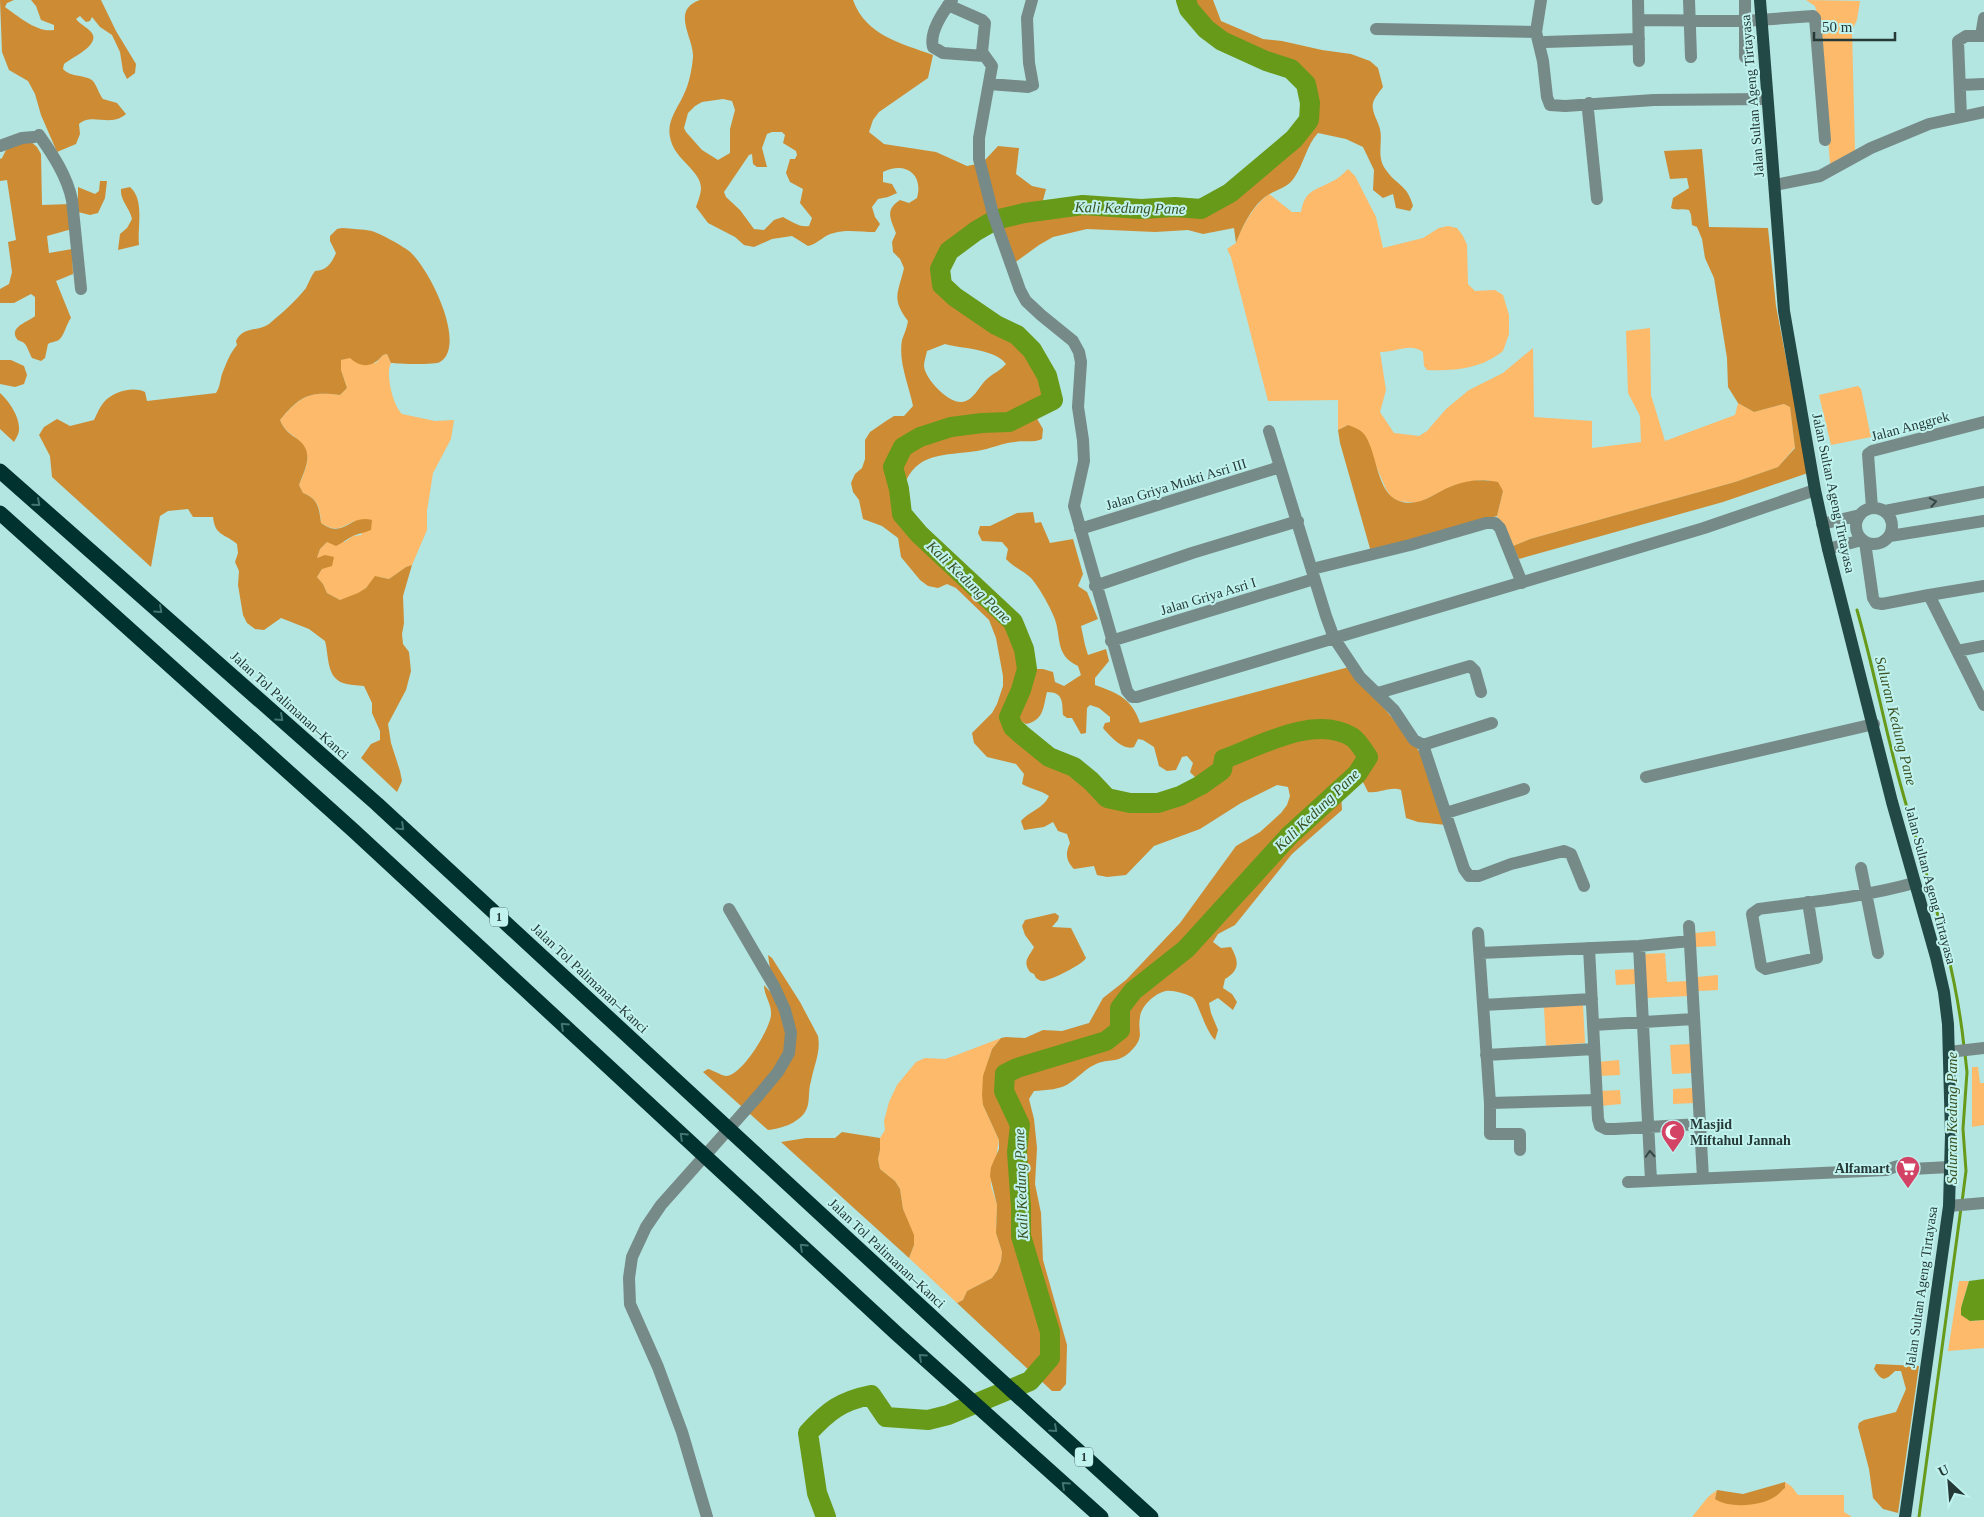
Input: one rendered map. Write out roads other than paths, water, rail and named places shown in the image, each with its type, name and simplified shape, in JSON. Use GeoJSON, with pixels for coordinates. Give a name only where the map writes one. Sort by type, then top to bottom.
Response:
{"type":"FeatureCollection","features":[{"type":"Feature","properties":{"kind":"highway","name":"Jalan Tol Palimanan–Kanci"},"geometry":{"type":"LineString","coordinates":[[0,471],[377,804],[991,1372],[1151,1517]]}},
{"type":"Feature","properties":{"kind":"highway","name":"1"},"geometry":{"type":"LineString","coordinates":[[0,513],[354,831],[881,1319],[1101,1517]]}},
{"type":"Feature","properties":{"kind":"main road","name":"Jalan Sultan Ageng Tirtayasa"},"geometry":{"type":"LineString","coordinates":[[1760,0],[1767,19],[1767,99],[1782,184],[1784,310],[1815,490],[1826,523],[1914,883],[1944,992],[1953,1051],[1950,1167],[1958,1206],[1941,1252],[1905,1517]]}},
{"type":"Feature","properties":{"kind":"street"},"geometry":{"type":"LineString","coordinates":[[989,84],[1033,86],[1029,65],[1027,18],[1032,0]]}},
{"type":"Feature","properties":{"kind":"street"},"geometry":{"type":"LineString","coordinates":[[1541,0],[1536,32],[1543,61],[1549,103],[1557,106],[1654,100],[1767,99]]}},
{"type":"Feature","properties":{"kind":"street"},"geometry":{"type":"LineString","coordinates":[[1638,0],[1640,20],[1639,61]]}},
{"type":"Feature","properties":{"kind":"street"},"geometry":{"type":"LineString","coordinates":[[1689,0],[1691,57]]}},
{"type":"Feature","properties":{"kind":"street"},"geometry":{"type":"LineString","coordinates":[[1744,0],[1745,57]]}},
{"type":"Feature","properties":{"kind":"street"},"geometry":{"type":"LineString","coordinates":[[984,56],[943,53],[933,47],[934,32],[950,3],[984,21],[984,56],[992,66],[979,138],[979,159],[993,214],[1020,290],[1026,301],[1040,315],[1069,337],[1079,352],[1081,362],[1078,407],[1084,461],[1074,506],[1111,642],[1127,691],[1132,697],[1704,528],[1815,490]]}},
{"type":"Feature","properties":{"kind":"street"},"geometry":{"type":"LineString","coordinates":[[1640,20],[1745,21],[1811,15],[1815,18],[1825,140]]}},
{"type":"Feature","properties":{"kind":"street"},"geometry":{"type":"LineString","coordinates":[[1961,117],[1958,41],[1966,36],[1982,36],[1984,18]]}},
{"type":"Feature","properties":{"kind":"street"},"geometry":{"type":"LineString","coordinates":[[1376,29],[1536,32]]}},
{"type":"Feature","properties":{"kind":"street"},"geometry":{"type":"LineString","coordinates":[[1545,42],[1639,39]]}},
{"type":"Feature","properties":{"kind":"street"},"geometry":{"type":"LineString","coordinates":[[1960,85],[1984,84]]}},
{"type":"Feature","properties":{"kind":"street"},"geometry":{"type":"LineString","coordinates":[[1589,104],[1597,199]]}},
{"type":"Feature","properties":{"kind":"street"},"geometry":{"type":"LineString","coordinates":[[1782,184],[1820,176],[1871,148],[1929,124],[1984,112]]}},
{"type":"Feature","properties":{"kind":"street"},"geometry":{"type":"LineString","coordinates":[[0,146],[31,137],[51,152],[70,188],[81,289]]}},
{"type":"Feature","properties":{"kind":"street","name":"Jalan Anggrek"},"geometry":{"type":"LineString","coordinates":[[1872,508],[1868,454],[1872,451],[1984,422]]}},
{"type":"Feature","properties":{"kind":"street"},"geometry":{"type":"LineString","coordinates":[[1270,431],[1334,638],[1360,677],[1400,717],[1410,736],[1423,745],[1460,862],[1469,876],[1479,876],[1511,864],[1564,851],[1571,854],[1584,886]]}},
{"type":"Feature","properties":{"kind":"street","name":"Jalan Griya Mukti Asri III"},"geometry":{"type":"LineString","coordinates":[[1080,529],[1280,466]]}},
{"type":"Feature","properties":{"kind":"street"},"geometry":{"type":"LineString","coordinates":[[1826,523],[1860,514],[1872,508],[1885,511],[1984,492]]}},
{"type":"Feature","properties":{"kind":"street"},"geometry":{"type":"LineString","coordinates":[[1885,511],[1893,522],[1890,536]]}},
{"type":"Feature","properties":{"kind":"street"},"geometry":{"type":"LineString","coordinates":[[1860,514],[1856,521],[1857,534],[1873,598],[1876,603],[1882,604],[1984,586]]}},
{"type":"Feature","properties":{"kind":"street"},"geometry":{"type":"LineString","coordinates":[[1096,586],[1192,553],[1298,521]]}},
{"type":"Feature","properties":{"kind":"street"},"geometry":{"type":"LineString","coordinates":[[1831,548],[1859,542],[1879,544],[1890,536],[1984,521]]}},
{"type":"Feature","properties":{"kind":"street","name":"Jalan Griya Asri I"},"geometry":{"type":"LineString","coordinates":[[1111,642],[1313,574],[1486,523],[1495,523],[1500,528],[1522,583]]}},
{"type":"Feature","properties":{"kind":"street"},"geometry":{"type":"LineString","coordinates":[[1929,596],[1983,701]]}},
{"type":"Feature","properties":{"kind":"street"},"geometry":{"type":"LineString","coordinates":[[1957,651],[1984,646]]}},
{"type":"Feature","properties":{"kind":"street"},"geometry":{"type":"LineString","coordinates":[[1378,693],[1470,666],[1475,671],[1481,692]]}},
{"type":"Feature","properties":{"kind":"street"},"geometry":{"type":"LineString","coordinates":[[1423,745],[1492,723]]}},
{"type":"Feature","properties":{"kind":"street"},"geometry":{"type":"LineString","coordinates":[[1646,777],[1874,724]]}},
{"type":"Feature","properties":{"kind":"street"},"geometry":{"type":"LineString","coordinates":[[1446,813],[1524,789]]}},
{"type":"Feature","properties":{"kind":"street"},"geometry":{"type":"LineString","coordinates":[[1861,868],[1878,953]]}},
{"type":"Feature","properties":{"kind":"street"},"geometry":{"type":"LineString","coordinates":[[1808,902],[1817,958],[1766,969],[1761,966],[1752,914],[1759,909],[1808,902],[1866,894],[1914,883]]}},
{"type":"Feature","properties":{"kind":"street"},"geometry":{"type":"LineString","coordinates":[[707,1517],[682,1432],[658,1367],[630,1304],[629,1278],[632,1257],[646,1227],[661,1205],[758,1096],[778,1072],[789,1053],[791,1032],[785,1010],[774,986],[729,909]]}},
{"type":"Feature","properties":{"kind":"street"},"geometry":{"type":"LineString","coordinates":[[1689,926],[1703,1178]]}},
{"type":"Feature","properties":{"kind":"street"},"geometry":{"type":"LineString","coordinates":[[1478,932],[1490,1103],[1490,1134],[1520,1134],[1520,1150]]}},
{"type":"Feature","properties":{"kind":"street"},"geometry":{"type":"LineString","coordinates":[[1480,953],[1690,942]]}},
{"type":"Feature","properties":{"kind":"street"},"geometry":{"type":"LineString","coordinates":[[1639,946],[1651,1181]]}},
{"type":"Feature","properties":{"kind":"street"},"geometry":{"type":"LineString","coordinates":[[1589,948],[1598,1120],[1600,1126],[1606,1129],[1700,1124]]}},
{"type":"Feature","properties":{"kind":"street"},"geometry":{"type":"LineString","coordinates":[[1483,1005],[1592,999]]}},
{"type":"Feature","properties":{"kind":"street"},"geometry":{"type":"LineString","coordinates":[[1593,1025],[1694,1019]]}},
{"type":"Feature","properties":{"kind":"street"},"geometry":{"type":"LineString","coordinates":[[1953,1051],[1979,1048]]}},
{"type":"Feature","properties":{"kind":"street"},"geometry":{"type":"LineString","coordinates":[[1486,1055],[1594,1049]]}},
{"type":"Feature","properties":{"kind":"street"},"geometry":{"type":"LineString","coordinates":[[1490,1103],[1597,1100]]}},
{"type":"Feature","properties":{"kind":"street"},"geometry":{"type":"LineString","coordinates":[[1628,1182],[1887,1170],[1894,1166],[1907,1166],[1911,1169],[1950,1167]]}},
{"type":"Feature","properties":{"kind":"street"},"geometry":{"type":"LineString","coordinates":[[1958,1206],[1984,1203]]}},
{"type":"Feature","properties":{"kind":"waterway","name":"Kali Kedung Pane"},"geometry":{"type":"LineString","coordinates":[[826,1517],[817,1493],[808,1433],[836,1408],[851,1400],[871,1395],[886,1417],[928,1420],[948,1415],[1030,1381],[1050,1358],[1050,1332],[1021,1236],[1017,1152],[1020,1125],[1004,1091],[1005,1074],[1017,1068],[1106,1041],[1120,1030],[1120,1008],[1133,991],[1186,949],[1289,836],[1357,774],[1368,757],[1352,737],[1337,731],[1305,730],[1271,740],[1224,759],[1222,770],[1201,785],[1180,796],[1158,803],[1130,803],[1107,798],[1074,767],[1049,757],[1013,727],[1009,717],[1021,690],[1027,669],[1024,649],[1013,622],[919,534],[902,514],[899,489],[893,467],[903,447],[920,437],[951,427],[1009,422],[1053,400],[1047,376],[1032,350],[1017,335],[996,325],[955,297],[942,285],[940,269],[949,251],[995,220],[1024,213],[1083,205],[1141,209],[1175,207],[1201,209],[1230,193],[1294,139],[1309,120],[1310,103],[1306,84],[1291,69],[1266,61],[1222,41],[1206,29],[1189,9],[1186,0]]}},
{"type":"Feature","properties":{"kind":"waterway","name":"Saluran Kedung Pane"},"geometry":{"type":"LineString","coordinates":[[1857,610],[1896,767],[1947,950],[1960,1014],[1964,1047]]}},
{"type":"Feature","properties":{"kind":"waterway","name":"Saluran Kedung Pane"},"geometry":{"type":"LineString","coordinates":[[1962,1202],[1966,1171],[1963,1129],[1967,1072],[1965,1054]]}},
{"type":"Feature","properties":{"kind":"waterway","name":"Saluran Kedung Pane"},"geometry":{"type":"LineString","coordinates":[[1919,1517],[1961,1208]]}},
{"type":"Feature","properties":{"kind":"place","name":"Masjid Miftahul Jannah"},"geometry":{"type":"Point","coordinates":[1673,1153]}},
{"type":"Feature","properties":{"kind":"place","name":"Alfamart"},"geometry":{"type":"Point","coordinates":[1908,1189]}}]}
